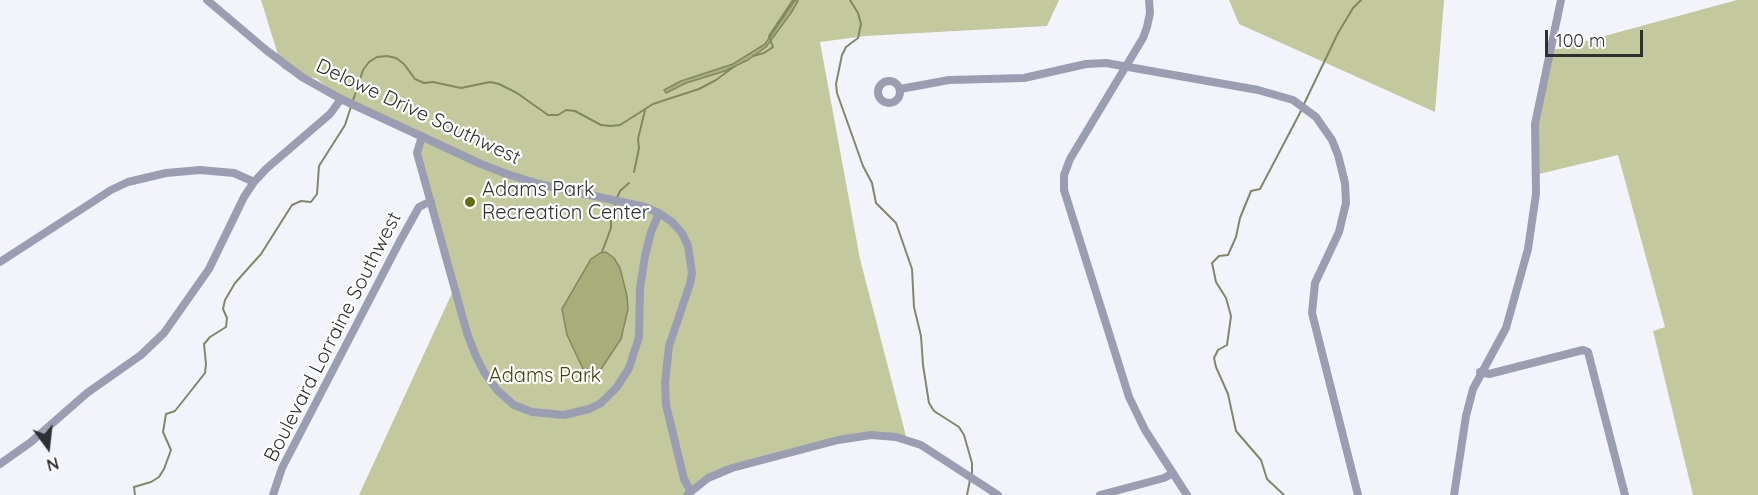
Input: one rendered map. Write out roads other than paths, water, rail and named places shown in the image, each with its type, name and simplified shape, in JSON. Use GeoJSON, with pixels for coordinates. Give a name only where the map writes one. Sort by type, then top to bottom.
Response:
{"type":"FeatureCollection","features":[{"type":"Feature","properties":{"kind":"street","name":"Delowe Drive Southwest"},"geometry":{"type":"LineString","coordinates":[[207,0],[266,51],[302,77],[341,99],[507,174],[539,184],[645,207],[672,222],[682,233],[692,261],[690,285],[669,346],[665,383],[670,427],[689,493]]}},
{"type":"Feature","properties":{"kind":"street"},"geometry":{"type":"LineString","coordinates":[[1149,0],[1148,27],[1070,159],[1064,175],[1064,190],[1129,397],[1145,430],[1187,495]]}},
{"type":"Feature","properties":{"kind":"street"},"geometry":{"type":"LineString","coordinates":[[1454,495],[1466,416],[1473,389],[1480,372],[1506,328],[1528,249],[1536,194],[1535,124],[1561,0]]}},
{"type":"Feature","properties":{"kind":"street"},"geometry":{"type":"LineString","coordinates":[[900,88],[949,80],[1024,78],[1086,64],[1106,63],[1258,90],[1280,95],[1306,108],[1325,127],[1332,140],[1345,183],[1346,203],[1339,232],[1315,283],[1312,313],[1358,495]]}},
{"type":"Feature","properties":{"kind":"street"},"geometry":{"type":"LineString","coordinates":[[0,465],[50,427],[87,393],[141,355],[164,333],[209,269],[244,197],[254,182],[330,114],[341,99]]}},
{"type":"Feature","properties":{"kind":"street"},"geometry":{"type":"LineString","coordinates":[[422,136],[417,153],[467,333],[484,372],[497,390],[514,405],[532,412],[552,416],[577,413],[601,403],[617,387],[629,368],[639,337],[640,288],[645,256],[659,213]]}},
{"type":"Feature","properties":{"kind":"street"},"geometry":{"type":"LineString","coordinates":[[0,262],[111,190],[128,182],[166,173],[201,170],[234,173],[254,182]]}},
{"type":"Feature","properties":{"kind":"street","name":"Boulevard Lorraine Southwest"},"geometry":{"type":"LineString","coordinates":[[273,495],[282,468],[400,241],[419,207],[431,201]]}},
{"type":"Feature","properties":{"kind":"street"},"geometry":{"type":"LineString","coordinates":[[1480,372],[1489,374],[1583,350],[1588,352],[1624,495]]}},
{"type":"Feature","properties":{"kind":"street"},"geometry":{"type":"LineString","coordinates":[[689,493],[708,478],[736,467],[838,440],[871,435],[896,437],[921,445],[998,495]]}},
{"type":"Feature","properties":{"kind":"street"},"geometry":{"type":"LineString","coordinates":[[1100,495],[1164,478],[1173,473]]}},
{"type":"Feature","properties":{"kind":"waterway"},"geometry":{"type":"LineString","coordinates":[[753,56],[773,47],[769,36],[793,0]]}},
{"type":"Feature","properties":{"kind":"waterway"},"geometry":{"type":"LineString","coordinates":[[850,0],[858,13],[861,24],[858,38],[846,47],[842,55],[836,84],[837,93],[863,166],[872,183],[876,203],[896,223],[912,269],[914,307],[921,336],[929,403],[934,411],[959,427],[964,435],[972,463],[972,475]]}},
{"type":"Feature","properties":{"kind":"waterway"},"geometry":{"type":"LineString","coordinates":[[1304,104],[1338,33],[1353,8],[1361,0]]}},
{"type":"Feature","properties":{"kind":"waterway"},"geometry":{"type":"LineString","coordinates":[[135,495],[134,487],[151,482],[159,477],[164,469],[171,450],[163,432],[166,414],[175,411],[205,373],[204,344],[210,337],[226,327],[227,318],[223,309],[225,300],[235,283],[261,254],[292,205],[301,201],[311,202],[317,194],[319,166],[345,125],[363,70],[369,62],[377,57],[396,58],[404,64],[415,79],[424,83],[433,82],[461,88],[490,82],[499,84],[517,93],[548,115],[558,115],[566,110],[575,111],[601,125],[611,126],[620,125],[653,104],[699,89],[735,66]]}},
{"type":"Feature","properties":{"kind":"waterway"},"geometry":{"type":"LineString","coordinates":[[1284,495],[1267,479],[1261,460],[1236,431],[1228,394],[1216,367],[1214,358],[1218,350],[1227,345],[1231,316],[1226,298],[1216,282],[1212,263],[1219,256],[1228,255],[1251,191],[1260,189],[1302,109]]}},
{"type":"Feature","properties":{"kind":"waterway"},"geometry":{"type":"LineString","coordinates":[[634,172],[639,148],[638,139],[645,110]]}},
{"type":"Feature","properties":{"kind":"waterway"},"geometry":{"type":"LineString","coordinates":[[602,252],[611,228],[616,200],[620,191],[629,183]]}},
{"type":"Feature","properties":{"kind":"waterway"},"geometry":{"type":"LineString","coordinates":[[967,495],[970,480]]}},
{"type":"Feature","properties":{"kind":"place","name":"Adams Park Recreation Center"},"geometry":{"type":"Point","coordinates":[470,202]}},
{"type":"Feature","properties":{"kind":"park label","name":"Adams Park"},"geometry":{"type":"Point","coordinates":[545,376]}}]}
